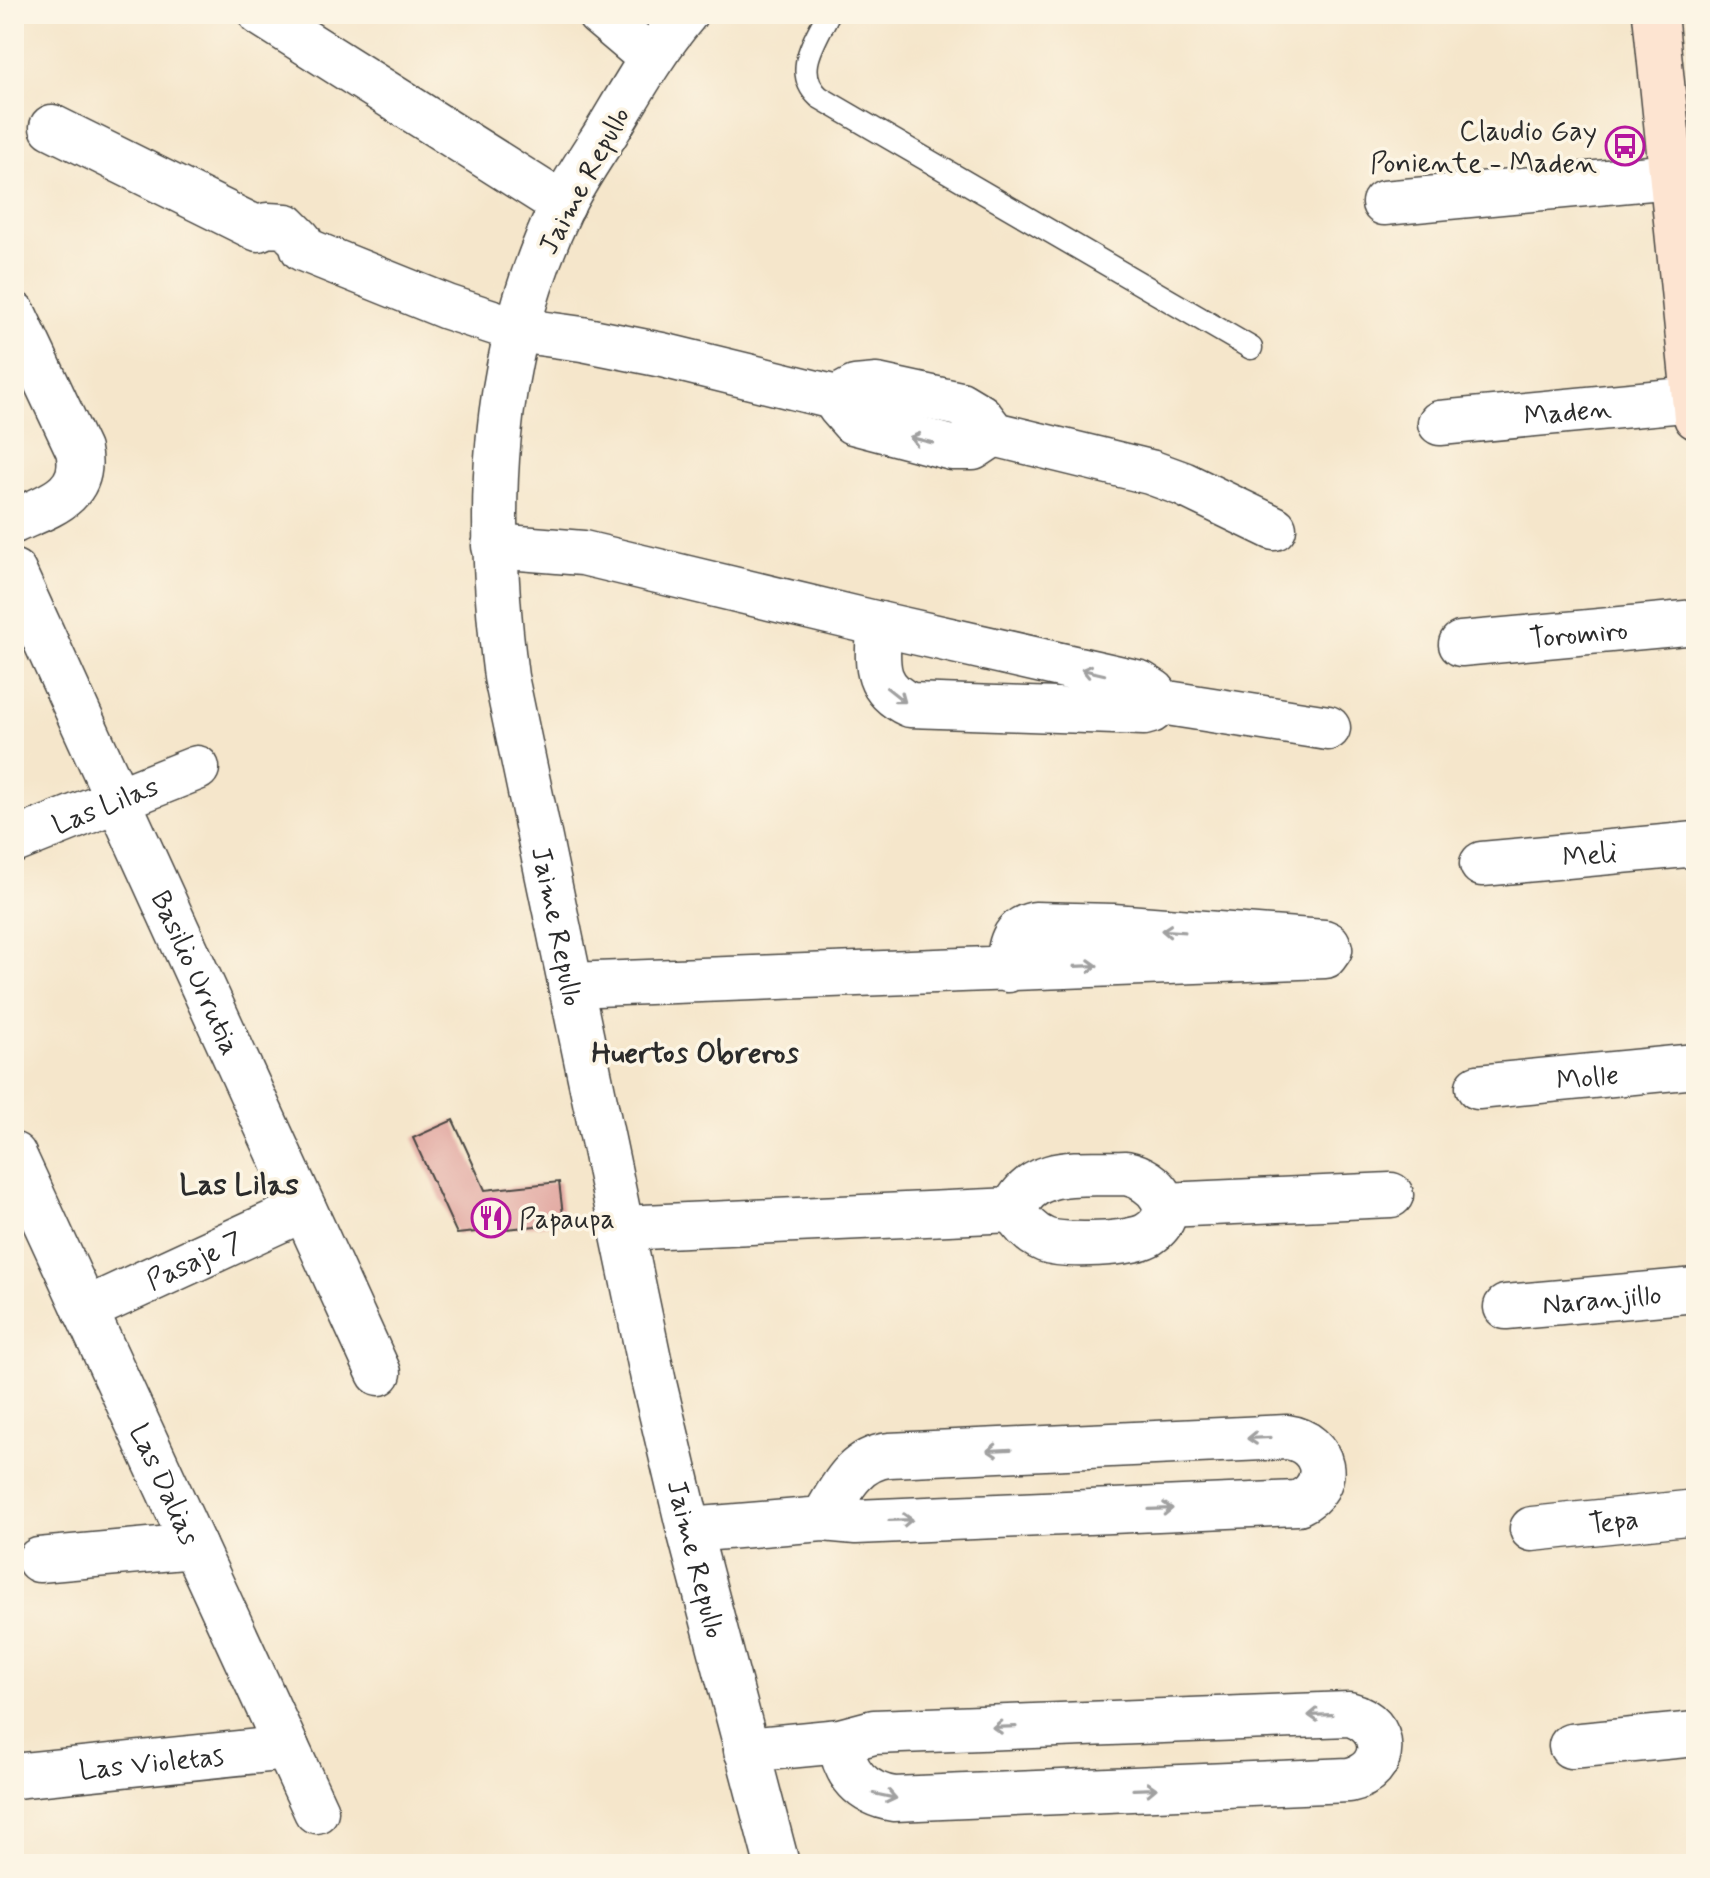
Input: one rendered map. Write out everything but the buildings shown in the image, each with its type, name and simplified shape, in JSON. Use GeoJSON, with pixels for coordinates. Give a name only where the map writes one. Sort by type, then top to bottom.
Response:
{"type":"FeatureCollection","features":[{"type":"Feature","properties":{"kind":"street"},"geometry":{"type":"LineString","coordinates":[[261,14],[563,205]]}},
{"type":"Feature","properties":{"kind":"street"},"geometry":{"type":"LineString","coordinates":[[599,14],[651,58]]}},
{"type":"Feature","properties":{"kind":"street","name":"Jaime Repullo"},"geometry":{"type":"LineString","coordinates":[[685,14],[651,58],[563,205],[529,287],[501,407],[495,476],[494,546],[506,677],[654,1383],[689,1530],[777,1864]]}},
{"type":"Feature","properties":{"kind":"street"},"geometry":{"type":"LineString","coordinates":[[1655,14],[1695,408]]}},
{"type":"Feature","properties":{"kind":"street"},"geometry":{"type":"LineString","coordinates":[[52,127],[258,229],[265,247],[274,253],[294,254],[303,249],[447,307],[517,330],[662,355],[837,398],[839,406],[853,422],[952,448],[973,448],[994,434],[1150,472],[1183,484],[1274,528]]}},
{"type":"Feature","properties":{"kind":"street"},"geometry":{"type":"LineString","coordinates":[[1384,203],[1672,176]]}},
{"type":"Feature","properties":{"kind":"street"},"geometry":{"type":"LineString","coordinates":[[14,314],[80,460],[72,488],[57,501],[14,521]]}},
{"type":"Feature","properties":{"kind":"street","name":"Maden"},"geometry":{"type":"LineString","coordinates":[[1440,423],[1695,408]]}},
{"type":"Feature","properties":{"kind":"street"},"geometry":{"type":"LineString","coordinates":[[494,546],[583,553],[1140,683],[1154,692],[1161,702],[1328,728]]}},
{"type":"Feature","properties":{"kind":"street","name":"Basilio Urrutia"},"geometry":{"type":"LineString","coordinates":[[14,572],[379,1373]]}},
{"type":"Feature","properties":{"kind":"street","name":"Toromiro"},"geometry":{"type":"LineString","coordinates":[[1461,644],[1696,622]]}},
{"type":"Feature","properties":{"kind":"street"},"geometry":{"type":"LineString","coordinates":[[879,624],[879,672],[882,683],[889,692],[910,705],[1144,713],[1161,702]]}},
{"type":"Feature","properties":{"kind":"street","name":"Las Lilas"},"geometry":{"type":"LineString","coordinates":[[14,841],[197,768]]}},
{"type":"Feature","properties":{"kind":"street","name":"Meli"},"geometry":{"type":"LineString","coordinates":[[1482,864],[1696,844]]}},
{"type":"Feature","properties":{"kind":"street"},"geometry":{"type":"LineString","coordinates":[[570,985],[1008,970],[1325,956],[1330,949],[1324,942],[1113,926],[1035,924],[1025,926],[1012,938],[1008,970]]}},
{"type":"Feature","properties":{"kind":"street","name":"Molle"},"geometry":{"type":"LineString","coordinates":[[1478,1087],[1696,1066]]}},
{"type":"Feature","properties":{"kind":"street","name":"Las Dalias"},"geometry":{"type":"LineString","coordinates":[[14,1155],[316,1811]]}},
{"type":"Feature","properties":{"kind":"street"},"geometry":{"type":"LineString","coordinates":[[1126,1173],[1150,1181],[1165,1205],[1155,1229],[1128,1241],[1058,1243],[1044,1240],[1021,1223],[1013,1210],[1027,1188],[1051,1176],[1126,1173]]}},
{"type":"Feature","properties":{"kind":"street"},"geometry":{"type":"LineString","coordinates":[[1165,1205],[1391,1195]]}},
{"type":"Feature","properties":{"kind":"street","name":"Pasaje 7"},"geometry":{"type":"LineString","coordinates":[[85,1310],[304,1209]]}},
{"type":"Feature","properties":{"kind":"street"},"geometry":{"type":"LineString","coordinates":[[622,1228],[1013,1210]]}},
{"type":"Feature","properties":{"kind":"street","name":"Naranjillo"},"geometry":{"type":"LineString","coordinates":[[1506,1307],[1696,1290]]}},
{"type":"Feature","properties":{"kind":"street"},"geometry":{"type":"LineString","coordinates":[[689,1530],[823,1519],[856,1522],[1298,1503],[1314,1492],[1321,1481],[1322,1467],[1312,1448],[1305,1442],[1287,1437],[878,1456],[857,1467],[823,1519]]}},
{"type":"Feature","properties":{"kind":"street"},"geometry":{"type":"LineString","coordinates":[[1062,1447],[1079,1465],[1082,1477],[1082,1490],[1069,1512]]}},
{"type":"Feature","properties":{"kind":"street","name":"Tepa"},"geometry":{"type":"LineString","coordinates":[[1532,1529],[1696,1512]]}},
{"type":"Feature","properties":{"kind":"street"},"geometry":{"type":"LineString","coordinates":[[39,1560],[194,1546]]}},
{"type":"Feature","properties":{"kind":"street"},"geometry":{"type":"LineString","coordinates":[[746,1750],[840,1741],[874,1732],[1349,1714],[1369,1723],[1380,1747],[1371,1771],[1361,1778],[1349,1780],[894,1799],[881,1797],[857,1783],[848,1771],[840,1741]]}},
{"type":"Feature","properties":{"kind":"street"},"geometry":{"type":"LineString","coordinates":[[1070,1724],[1081,1732],[1093,1754],[1087,1782],[1077,1791]]}},
{"type":"Feature","properties":{"kind":"street"},"geometry":{"type":"LineString","coordinates":[[1571,1746],[1696,1734]]}},
{"type":"Feature","properties":{"kind":"street","name":"Las Violetas"},"geometry":{"type":"LineString","coordinates":[[14,1776],[287,1748]]}},
{"type":"Feature","properties":{"kind":"lane"},"geometry":{"type":"LineString","coordinates":[[828,14],[805,65],[808,84],[819,97],[1251,348]]}},
{"type":"Feature","properties":{"kind":"place","name":"Claudio Gay Poniente - Maden"},"geometry":{"type":"Point","coordinates":[1625,146]}},
{"type":"Feature","properties":{"kind":"place","name":"Papaupa"},"geometry":{"type":"Point","coordinates":[491,1218]}},
{"type":"Feature","properties":{"kind":"district","name":"Huertos Obreros"},"geometry":{"type":"Point","coordinates":[695,1052]}},
{"type":"Feature","properties":{"kind":"district","name":"Las Lilas"},"geometry":{"type":"Point","coordinates":[239,1184]}}]}
